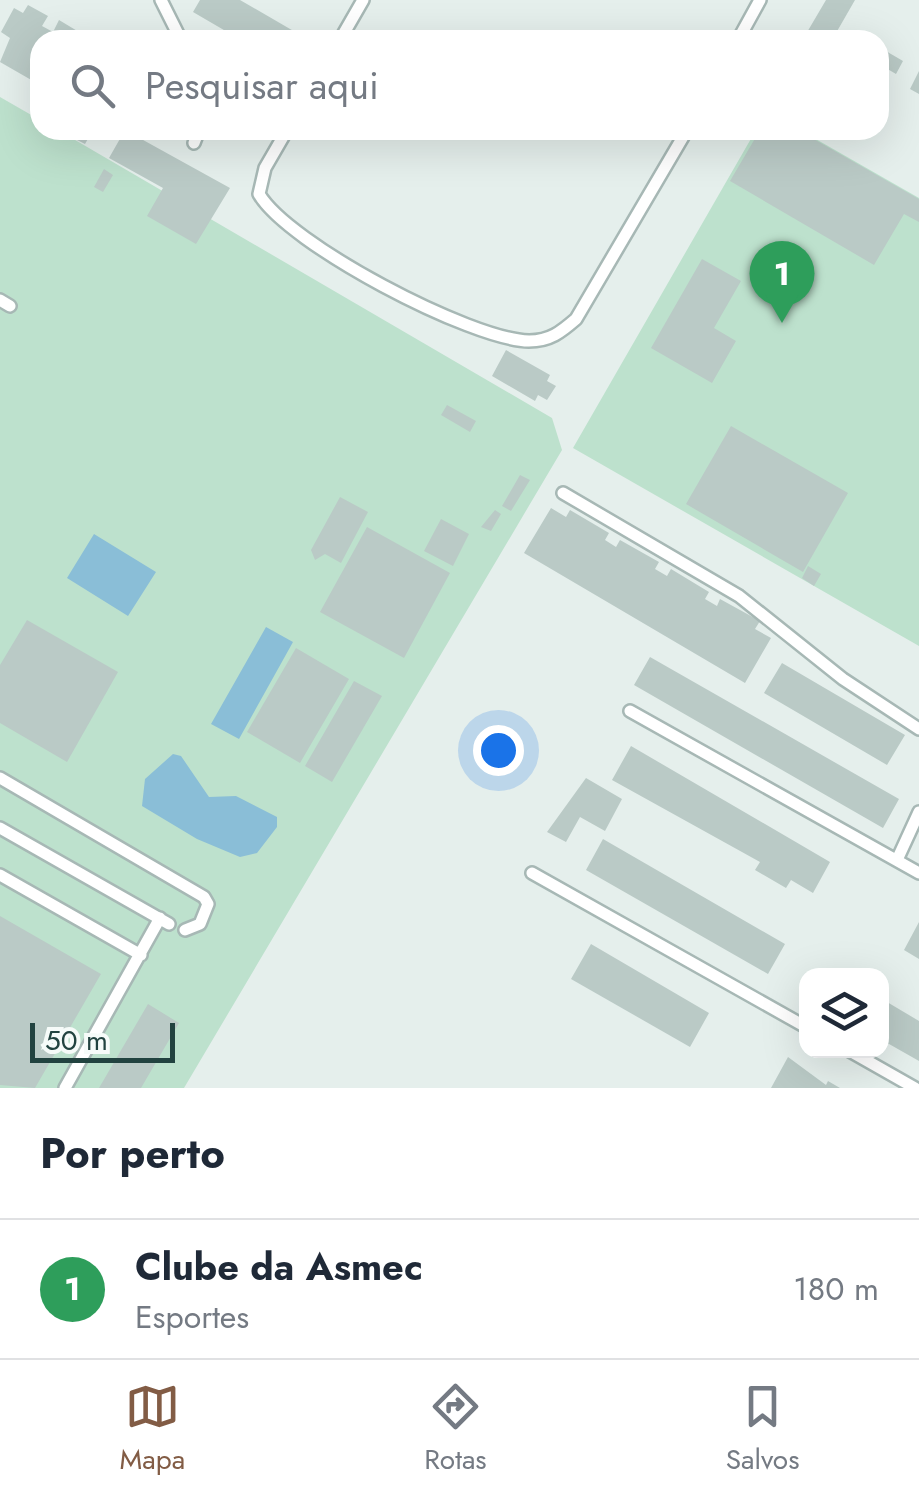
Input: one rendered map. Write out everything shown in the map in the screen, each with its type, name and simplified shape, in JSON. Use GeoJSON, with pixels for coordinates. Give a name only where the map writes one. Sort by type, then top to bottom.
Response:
{"type":"FeatureCollection","features":[{"type":"Feature","properties":{"kind":"lane"},"geometry":{"type":"LineString","coordinates":[[161,0],[176,30]]}},
{"type":"Feature","properties":{"kind":"lane"},"geometry":{"type":"LineString","coordinates":[[346,30],[363,0]]}},
{"type":"Feature","properties":{"kind":"lane"},"geometry":{"type":"LineString","coordinates":[[744,30],[760,0]]}},
{"type":"Feature","properties":{"kind":"lane"},"geometry":{"type":"LineString","coordinates":[[282,140],[265,168],[259,194],[279,220],[344,263],[479,333],[534,342],[556,336],[576,319],[680,140]]}},
{"type":"Feature","properties":{"kind":"lane"},"geometry":{"type":"LineString","coordinates":[[563,493],[739,596],[843,679],[919,729]]}},
{"type":"Feature","properties":{"kind":"lane"},"geometry":{"type":"LineString","coordinates":[[630,711],[919,873]]}},
{"type":"Feature","properties":{"kind":"lane"},"geometry":{"type":"LineString","coordinates":[[0,778],[204,897],[208,904],[200,924],[185,930]]}},
{"type":"Feature","properties":{"kind":"lane"},"geometry":{"type":"LineString","coordinates":[[896,860],[919,812]]}},
{"type":"Feature","properties":{"kind":"lane"},"geometry":{"type":"LineString","coordinates":[[0,828],[165,922],[141,954],[65,1088]]}},
{"type":"Feature","properties":{"kind":"lane"},"geometry":{"type":"LineString","coordinates":[[532,873],[799,1023]]}},
{"type":"Feature","properties":{"kind":"lane"},"geometry":{"type":"LineString","coordinates":[[0,875],[141,954]]}},
{"type":"Feature","properties":{"kind":"lane"},"geometry":{"type":"LineString","coordinates":[[862,1058],[915,1088]]}},
{"type":"Feature","properties":{"kind":"green space"},"geometry":{"type":"Polygon","coordinates":[[[0,97],[30,114],[30,140],[75,140],[552,418],[562,450],[184,1088],[0,1088],[0,97]]]}},
{"type":"Feature","properties":{"kind":"green space"},"geometry":{"type":"Polygon","coordinates":[[[750,140],[818,140],[919,198],[919,646],[573,448],[750,140]]]}},
{"type":"Feature","properties":{"kind":"water"},"geometry":{"type":"Polygon","coordinates":[[[94,534],[156,572],[128,616],[67,578],[94,534]]]}},
{"type":"Feature","properties":{"kind":"water"},"geometry":{"type":"Polygon","coordinates":[[[266,627],[293,642],[239,739],[211,724],[266,627]]]}},
{"type":"Feature","properties":{"kind":"water"},"geometry":{"type":"Polygon","coordinates":[[[173,754],[181,756],[209,797],[236,796],[277,817],[277,827],[257,853],[240,857],[197,839],[142,806],[145,779],[173,754]]]}},
{"type":"Feature","properties":{"kind":"building"},"geometry":{"type":"Polygon","coordinates":[[[200,0],[240,0],[292,30],[224,30],[193,12],[200,0]]]}},
{"type":"Feature","properties":{"kind":"building"},"geometry":{"type":"Polygon","coordinates":[[[826,0],[855,0],[838,30],[808,30],[826,0]]]}},
{"type":"Feature","properties":{"kind":"building"},"geometry":{"type":"Polygon","coordinates":[[[28,5],[48,16],[42,26],[49,30],[30,30],[30,79],[0,62],[10,38],[1,32],[14,8],[23,13],[28,5]]]}},
{"type":"Feature","properties":{"kind":"building"},"geometry":{"type":"Polygon","coordinates":[[[59,20],[76,30],[54,30],[59,20]]]}},
{"type":"Feature","properties":{"kind":"building"},"geometry":{"type":"Polygon","coordinates":[[[889,53],[903,61],[896,74],[889,70],[889,53]]]}},
{"type":"Feature","properties":{"kind":"building"},"geometry":{"type":"Polygon","coordinates":[[[919,71],[919,94],[910,89],[919,71]]]}},
{"type":"Feature","properties":{"kind":"building"},"geometry":{"type":"Polygon","coordinates":[[[119,140],[143,140],[230,188],[196,244],[147,216],[163,188],[109,158],[119,140]]]}},
{"type":"Feature","properties":{"kind":"building"},"geometry":{"type":"Polygon","coordinates":[[[754,140],[816,140],[919,199],[919,222],[904,214],[874,265],[730,181],[754,140]]]}},
{"type":"Feature","properties":{"kind":"building"},"geometry":{"type":"Polygon","coordinates":[[[104,169],[113,175],[103,192],[94,187],[104,169]]]}},
{"type":"Feature","properties":{"kind":"building"},"geometry":{"type":"Polygon","coordinates":[[[702,259],[741,281],[714,328],[736,341],[712,383],[651,348],[702,259]]]}},
{"type":"Feature","properties":{"kind":"building"},"geometry":{"type":"Polygon","coordinates":[[[506,350],[550,375],[547,381],[556,386],[547,400],[538,395],[535,401],[492,376],[506,350]]]}},
{"type":"Feature","properties":{"kind":"building"},"geometry":{"type":"Polygon","coordinates":[[[447,405],[476,421],[470,432],[441,415],[447,405]]]}},
{"type":"Feature","properties":{"kind":"building"},"geometry":{"type":"Polygon","coordinates":[[[731,426],[848,493],[803,572],[686,504],[731,426]]]}},
{"type":"Feature","properties":{"kind":"building"},"geometry":{"type":"Polygon","coordinates":[[[520,475],[530,480],[511,511],[502,506],[520,475]]]}},
{"type":"Feature","properties":{"kind":"building"},"geometry":{"type":"Polygon","coordinates":[[[340,497],[368,512],[341,563],[325,554],[315,560],[311,550],[340,497]]]}},
{"type":"Feature","properties":{"kind":"building"},"geometry":{"type":"Polygon","coordinates":[[[551,508],[566,517],[570,510],[609,533],[605,540],[616,547],[620,540],[659,562],[655,569],[667,576],[671,569],[709,592],[705,599],[717,606],[720,599],[760,621],[755,629],[771,638],[745,683],[524,553],[551,508]]]}},
{"type":"Feature","properties":{"kind":"building"},"geometry":{"type":"Polygon","coordinates":[[[495,510],[501,514],[491,531],[481,527],[495,510]]]}},
{"type":"Feature","properties":{"kind":"building"},"geometry":{"type":"Polygon","coordinates":[[[441,519],[469,534],[453,566],[424,551],[441,519]]]}},
{"type":"Feature","properties":{"kind":"building"},"geometry":{"type":"Polygon","coordinates":[[[367,527],[450,573],[404,658],[320,612],[367,527]]]}},
{"type":"Feature","properties":{"kind":"building"},"geometry":{"type":"Polygon","coordinates":[[[808,566],[821,574],[814,586],[802,578],[808,566]]]}},
{"type":"Feature","properties":{"kind":"building"},"geometry":{"type":"Polygon","coordinates":[[[27,620],[118,672],[67,762],[0,723],[0,665],[27,620]]]}},
{"type":"Feature","properties":{"kind":"building"},"geometry":{"type":"Polygon","coordinates":[[[296,648],[349,679],[300,763],[247,732],[296,648]]]}},
{"type":"Feature","properties":{"kind":"building"},"geometry":{"type":"Polygon","coordinates":[[[650,657],[899,799],[883,828],[634,685],[650,657]]]}},
{"type":"Feature","properties":{"kind":"building"},"geometry":{"type":"Polygon","coordinates":[[[782,663],[905,735],[887,765],[764,693],[782,663]]]}},
{"type":"Feature","properties":{"kind":"building"},"geometry":{"type":"Polygon","coordinates":[[[354,681],[382,696],[332,782],[305,766],[354,681]]]}},
{"type":"Feature","properties":{"kind":"building"},"geometry":{"type":"Polygon","coordinates":[[[631,746],[830,862],[813,893],[791,880],[786,888],[755,870],[760,862],[612,780],[631,746]]]}},
{"type":"Feature","properties":{"kind":"building"},"geometry":{"type":"Polygon","coordinates":[[[586,778],[622,799],[605,831],[580,817],[566,842],[547,832],[586,778]]]}},
{"type":"Feature","properties":{"kind":"building"},"geometry":{"type":"Polygon","coordinates":[[[603,839],[785,944],[768,974],[586,870],[603,839]]]}},
{"type":"Feature","properties":{"kind":"building"},"geometry":{"type":"Polygon","coordinates":[[[0,916],[101,974],[35,1088],[0,1085],[0,916]]]}},
{"type":"Feature","properties":{"kind":"building"},"geometry":{"type":"Polygon","coordinates":[[[919,922],[919,959],[904,950],[919,922]]]}},
{"type":"Feature","properties":{"kind":"building"},"geometry":{"type":"Polygon","coordinates":[[[591,944],[709,1013],[690,1047],[571,979],[591,944]]]}},
{"type":"Feature","properties":{"kind":"building"},"geometry":{"type":"Polygon","coordinates":[[[889,1003],[919,1021],[919,1061],[889,1044],[889,1003]]]}},
{"type":"Feature","properties":{"kind":"building"},"geometry":{"type":"Polygon","coordinates":[[[148,1004],[179,1023],[141,1088],[99,1088],[148,1004]]]}},
{"type":"Feature","properties":{"kind":"building"},"geometry":{"type":"Polygon","coordinates":[[[788,1057],[826,1085],[828,1081],[840,1088],[771,1088],[788,1057]]]}},
{"type":"Feature","properties":{"kind":"place","name":"Clube da Asmec"},"geometry":{"type":"Point","coordinates":[782,323]}}]}
